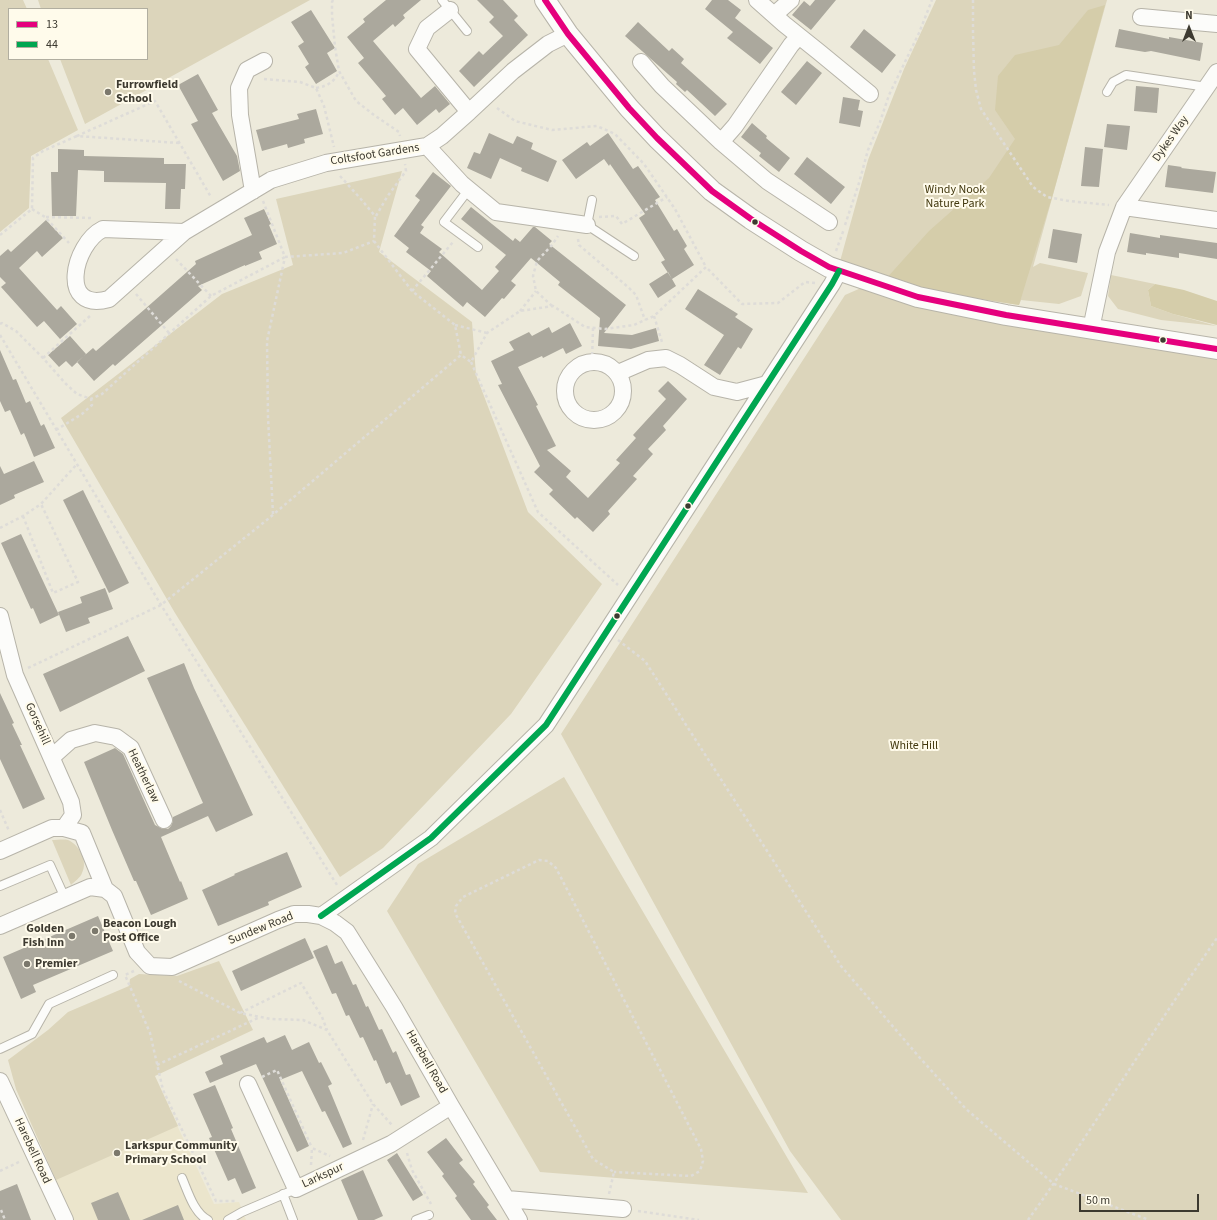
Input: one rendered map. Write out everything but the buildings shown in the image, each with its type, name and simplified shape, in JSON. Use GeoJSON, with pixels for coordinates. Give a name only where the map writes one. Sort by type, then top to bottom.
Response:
{"type":"FeatureCollection","features":[{"type":"Feature","properties":{"kind":"street"},"geometry":{"type":"LineString","coordinates":[[545,0],[568,34],[629,108],[657,138],[712,191],[833,274],[918,297],[1006,315],[1217,348]]}},
{"type":"Feature","properties":{"kind":"street"},"geometry":{"type":"LineString","coordinates":[[757,0],[870,94]]}},
{"type":"Feature","properties":{"kind":"street"},"geometry":{"type":"LineString","coordinates":[[774,15],[791,0]]}},
{"type":"Feature","properties":{"kind":"street"},"geometry":{"type":"LineString","coordinates":[[446,5],[427,28],[418,49],[469,112]]}},
{"type":"Feature","properties":{"kind":"street"},"geometry":{"type":"LineString","coordinates":[[1141,17],[1217,24]]}},
{"type":"Feature","properties":{"kind":"street","name":"Coltsfoot Gardens"},"geometry":{"type":"LineString","coordinates":[[99,302],[109,299],[184,232],[270,180],[326,163],[427,146],[442,136],[513,71],[548,44],[568,34]]}},
{"type":"Feature","properties":{"kind":"street"},"geometry":{"type":"LineString","coordinates":[[721,142],[735,126],[799,36]]}},
{"type":"Feature","properties":{"kind":"street"},"geometry":{"type":"LineString","coordinates":[[256,189],[240,115],[239,88],[247,70],[264,61]]}},
{"type":"Feature","properties":{"kind":"street"},"geometry":{"type":"LineString","coordinates":[[641,62],[662,86],[721,142],[767,181],[829,222]]}},
{"type":"Feature","properties":{"kind":"street","name":"Dykes Way"},"geometry":{"type":"LineString","coordinates":[[1091,329],[1107,252],[1124,207],[1217,72]]}},
{"type":"Feature","properties":{"kind":"street"},"geometry":{"type":"LineString","coordinates":[[427,146],[462,184],[496,212],[579,222]]}},
{"type":"Feature","properties":{"kind":"street"},"geometry":{"type":"LineString","coordinates":[[1124,207],[1217,220]]}},
{"type":"Feature","properties":{"kind":"street"},"geometry":{"type":"LineString","coordinates":[[99,302],[85,298],[76,288],[75,275],[80,256],[95,233],[103,229],[184,232]]}},
{"type":"Feature","properties":{"kind":"street"},"geometry":{"type":"LineString","coordinates":[[321,916],[431,838],[546,725],[767,384],[833,274]]}},
{"type":"Feature","properties":{"kind":"street"},"geometry":{"type":"LineString","coordinates":[[618,373],[648,360],[666,358],[680,365],[714,387],[737,392],[767,384]]}},
{"type":"Feature","properties":{"kind":"street"},"geometry":{"type":"LineString","coordinates":[[592,361],[601,362],[610,366],[618,373],[622,381],[624,391],[619,407],[614,413],[605,418],[595,420],[587,419],[578,415],[570,408],[565,391],[568,377],[575,369],[582,364],[592,361]]}},
{"type":"Feature","properties":{"kind":"street","name":"Gorsehill"},"geometry":{"type":"LineString","coordinates":[[0,616],[15,675],[71,802],[73,815],[64,828]]}},
{"type":"Feature","properties":{"kind":"street","name":"Heatherlaw"},"geometry":{"type":"LineString","coordinates":[[52,757],[71,740],[95,734],[116,737],[131,748],[164,820]]}},
{"type":"Feature","properties":{"kind":"street"},"geometry":{"type":"LineString","coordinates":[[7,848],[52,828],[64,828],[82,833],[105,889],[114,896],[137,952],[150,966]]}},
{"type":"Feature","properties":{"kind":"street"},"geometry":{"type":"LineString","coordinates":[[0,926],[90,887],[105,889]]}},
{"type":"Feature","properties":{"kind":"street","name":"Sundew Road"},"geometry":{"type":"LineString","coordinates":[[150,966],[172,967],[294,914],[321,916]]}},
{"type":"Feature","properties":{"kind":"street","name":"Harebell Road"},"geometry":{"type":"LineString","coordinates":[[321,916],[335,923],[347,932],[394,1007],[451,1106],[520,1220]]}},
{"type":"Feature","properties":{"kind":"street","name":"Harebell Road"},"geometry":{"type":"LineString","coordinates":[[0,1081],[65,1220]]}},
{"type":"Feature","properties":{"kind":"street","name":"Larkspur"},"geometry":{"type":"LineString","coordinates":[[248,1084],[289,1192],[390,1144],[451,1106]]}},
{"type":"Feature","properties":{"kind":"street"},"geometry":{"type":"LineString","coordinates":[[507,1199],[623,1209]]}},
{"type":"Feature","properties":{"kind":"lane"},"geometry":{"type":"LineString","coordinates":[[446,5],[467,31]]}},
{"type":"Feature","properties":{"kind":"lane"},"geometry":{"type":"LineString","coordinates":[[1107,92],[1113,82],[1126,75],[1207,87]]}},
{"type":"Feature","properties":{"kind":"lane"},"geometry":{"type":"LineString","coordinates":[[469,190],[444,222],[478,247]]}},
{"type":"Feature","properties":{"kind":"lane"},"geometry":{"type":"LineString","coordinates":[[592,200],[579,222],[634,256]]}},
{"type":"Feature","properties":{"kind":"lane"},"geometry":{"type":"LineString","coordinates":[[0,886],[50,865],[65,898]]}},
{"type":"Feature","properties":{"kind":"lane"},"geometry":{"type":"LineString","coordinates":[[0,1049],[32,1034],[49,1004],[113,975]]}},
{"type":"Feature","properties":{"kind":"lane"},"geometry":{"type":"LineString","coordinates":[[182,1178],[195,1207],[204,1218],[208,1220]]}},
{"type":"Feature","properties":{"kind":"lane"},"geometry":{"type":"LineString","coordinates":[[228,1220],[242,1212],[289,1192],[293,1220]]}},
{"type":"Feature","properties":{"kind":"lane"},"geometry":{"type":"LineString","coordinates":[[416,1220],[431,1212]]}},
{"type":"Feature","properties":{"kind":"path"},"geometry":{"type":"LineString","coordinates":[[333,0],[332,15],[335,47],[340,71],[356,101],[374,116],[399,132],[404,149],[406,171],[387,197],[376,216],[374,241],[412,291],[455,325],[487,333]]}},
{"type":"Feature","properties":{"kind":"path"},"geometry":{"type":"LineString","coordinates":[[483,99],[515,121],[537,127],[552,130],[597,126],[615,134],[644,164],[667,197],[675,209],[706,268],[742,304],[778,303],[805,282],[833,274],[837,249],[859,183],[868,150],[880,122],[889,95],[919,33],[932,0]]}},
{"type":"Feature","properties":{"kind":"path"},"geometry":{"type":"LineString","coordinates":[[974,0],[974,71],[976,90],[981,109],[1033,187],[1047,197],[1124,207]]}},
{"type":"Feature","properties":{"kind":"path"},"geometry":{"type":"LineString","coordinates":[[244,77],[300,82],[316,88],[331,83],[340,71]]}},
{"type":"Feature","properties":{"kind":"path"},"geometry":{"type":"LineString","coordinates":[[316,88],[324,106],[334,147],[326,163],[376,216]]}},
{"type":"Feature","properties":{"kind":"path"},"geometry":{"type":"LineString","coordinates":[[32,209],[33,158],[43,151],[155,101],[220,211]]}},
{"type":"Feature","properties":{"kind":"path"},"geometry":{"type":"LineString","coordinates":[[77,136],[180,143]]}},
{"type":"Feature","properties":{"kind":"path"},"geometry":{"type":"LineString","coordinates":[[256,189],[285,256],[267,341],[268,417],[273,515]]}},
{"type":"Feature","properties":{"kind":"path"},"geometry":{"type":"LineString","coordinates":[[667,197],[622,224],[616,216],[579,222],[562,229],[552,245],[537,261],[533,276],[536,291],[553,306],[585,326],[605,330],[634,325],[654,316],[706,268]]}},
{"type":"Feature","properties":{"kind":"path"},"geometry":{"type":"LineString","coordinates":[[32,209],[45,217],[80,256]]}},
{"type":"Feature","properties":{"kind":"path"},"geometry":{"type":"LineString","coordinates":[[0,234],[32,209]]}},
{"type":"Feature","properties":{"kind":"path"},"geometry":{"type":"LineString","coordinates":[[45,217],[99,218],[103,229]]}},
{"type":"Feature","properties":{"kind":"path"},"geometry":{"type":"LineString","coordinates":[[579,222],[579,245],[636,295],[645,320]]}},
{"type":"Feature","properties":{"kind":"path"},"geometry":{"type":"LineString","coordinates":[[412,291],[461,234]]}},
{"type":"Feature","properties":{"kind":"path"},"geometry":{"type":"LineString","coordinates":[[0,324],[2,323],[16,331],[77,394],[91,399],[102,394],[211,296],[285,256],[343,253],[374,241]]}},
{"type":"Feature","properties":{"kind":"path"},"geometry":{"type":"LineString","coordinates":[[166,249],[211,296]]}},
{"type":"Feature","properties":{"kind":"path"},"geometry":{"type":"LineString","coordinates":[[127,284],[169,333]]}},
{"type":"Feature","properties":{"kind":"path"},"geometry":{"type":"LineString","coordinates":[[471,362],[487,333],[520,311],[536,291]]}},
{"type":"Feature","properties":{"kind":"path"},"geometry":{"type":"LineString","coordinates":[[43,358],[94,312],[99,302]]}},
{"type":"Feature","properties":{"kind":"path"},"geometry":{"type":"LineString","coordinates":[[520,311],[553,306]]}},
{"type":"Feature","properties":{"kind":"path"},"geometry":{"type":"LineString","coordinates":[[654,316],[666,358]]}},
{"type":"Feature","properties":{"kind":"path"},"geometry":{"type":"LineString","coordinates":[[455,325],[461,355],[471,362],[538,512],[630,596]]}},
{"type":"Feature","properties":{"kind":"path"},"geometry":{"type":"LineString","coordinates":[[592,361],[593,328]]}},
{"type":"Feature","properties":{"kind":"path"},"geometry":{"type":"LineString","coordinates":[[0,335],[161,605],[346,898]]}},
{"type":"Feature","properties":{"kind":"path"},"geometry":{"type":"LineString","coordinates":[[15,675],[161,605],[273,515],[461,355]]}},
{"type":"Feature","properties":{"kind":"path"},"geometry":{"type":"LineString","coordinates":[[56,430],[82,414],[92,404],[91,399]]}},
{"type":"Feature","properties":{"kind":"path"},"geometry":{"type":"LineString","coordinates":[[0,528],[23,516],[40,504],[77,464]]}},
{"type":"Feature","properties":{"kind":"path"},"geometry":{"type":"LineString","coordinates":[[23,516],[53,593],[78,582],[40,504]]}},
{"type":"Feature","properties":{"kind":"path"},"geometry":{"type":"LineString","coordinates":[[607,632],[645,661],[841,966],[966,1109],[1054,1184],[1149,1220]]}},
{"type":"Feature","properties":{"kind":"path"},"geometry":{"type":"LineString","coordinates":[[0,810],[7,848]]}},
{"type":"Feature","properties":{"kind":"path"},"geometry":{"type":"LineString","coordinates":[[540,860],[548,861],[556,868],[701,1149],[703,1162],[700,1171],[691,1176],[614,1172],[593,1159],[455,913],[456,906],[463,897],[540,860]]}},
{"type":"Feature","properties":{"kind":"path"},"geometry":{"type":"LineString","coordinates":[[1028,1220],[1054,1184],[1178,994],[1217,938]]}},
{"type":"Feature","properties":{"kind":"path"},"geometry":{"type":"LineString","coordinates":[[150,966],[146,971],[136,970],[125,975],[150,1033],[163,1090],[216,1201],[241,1201]]}},
{"type":"Feature","properties":{"kind":"path"},"geometry":{"type":"LineString","coordinates":[[175,980],[182,982],[240,1014],[304,1020],[327,1030]]}},
{"type":"Feature","properties":{"kind":"path"},"geometry":{"type":"LineString","coordinates":[[240,1014],[301,983],[322,1018],[327,1030],[374,1104],[403,1137],[412,1170],[431,1212]]}},
{"type":"Feature","properties":{"kind":"path"},"geometry":{"type":"LineString","coordinates":[[157,1065],[261,1017]]}},
{"type":"Feature","properties":{"kind":"path"},"geometry":{"type":"LineString","coordinates":[[248,1084],[277,1070],[312,1148],[311,1166]]}},
{"type":"Feature","properties":{"kind":"path"},"geometry":{"type":"LineString","coordinates":[[357,1160],[374,1104]]}},
{"type":"Feature","properties":{"kind":"path"},"geometry":{"type":"LineString","coordinates":[[312,1148],[335,1158],[340,1168]]}},
{"type":"Feature","properties":{"kind":"path"},"geometry":{"type":"LineString","coordinates":[[0,1171],[35,1155]]}},
{"type":"Feature","properties":{"kind":"path"},"geometry":{"type":"LineString","coordinates":[[607,1208],[614,1172]]}},
{"type":"Feature","properties":{"kind":"path"},"geometry":{"type":"LineString","coordinates":[[623,1209],[699,1220]]}},
{"type":"Feature","properties":{"kind":"path"},"geometry":{"type":"LineString","coordinates":[[1,1210],[6,1220]]}},
{"type":"Feature","properties":{"kind":"shaded area"},"geometry":{"type":"Polygon","coordinates":[[[1105,5],[1053,194],[1019,305],[923,290],[885,280],[929,231],[989,178],[1015,139],[995,110],[998,76],[1015,55],[1059,45],[1088,10],[1105,5]]]}},
{"type":"Feature","properties":{"kind":"shaded area"},"geometry":{"type":"Polygon","coordinates":[[[1155,284],[1184,290],[1217,301],[1217,325],[1173,314],[1151,306],[1148,290],[1155,284]]]}},
{"type":"Feature","properties":{"kind":"shaded area","name":"Larkspur Community Primary School"},"geometry":{"type":"Polygon","coordinates":[[[136,1038],[214,1204],[239,1202],[246,1220],[73,1220],[16,1089],[136,1038]]]}},
{"type":"Feature","properties":{"kind":"green space"},"geometry":{"type":"Polygon","coordinates":[[[0,0],[23,0],[27,8],[8,8],[8,60],[48,60],[78,130],[31,156],[29,208],[0,232],[0,0]]]}},
{"type":"Feature","properties":{"kind":"green space","name":"Furrowfield School"},"geometry":{"type":"Polygon","coordinates":[[[38,0],[310,0],[85,124],[60,60],[148,60],[148,8],[41,8],[38,0]]]}},
{"type":"Feature","properties":{"kind":"green space","name":"Windy Nook Nature Park"},"geometry":{"type":"Polygon","coordinates":[[[936,0],[1107,0],[1033,267],[1040,263],[1088,273],[1081,296],[1059,304],[1021,300],[1019,305],[923,290],[839,265],[868,160],[904,69],[936,0]]]}},
{"type":"Feature","properties":{"kind":"green space"},"geometry":{"type":"Polygon","coordinates":[[[402,171],[379,252],[472,322],[476,375],[528,512],[602,584],[511,714],[383,848],[340,877],[175,613],[61,418],[222,294],[293,265],[276,199],[402,171]]]}},
{"type":"Feature","properties":{"kind":"green space"},"geometry":{"type":"Polygon","coordinates":[[[1111,275],[1155,284],[1148,290],[1151,306],[1173,314],[1217,326],[1161,320],[1118,309],[1108,296],[1111,275]]]}},
{"type":"Feature","properties":{"kind":"green space","name":"White Hill"},"geometry":{"type":"Polygon","coordinates":[[[861,288],[977,320],[1217,356],[1217,1220],[841,1220],[790,1151],[561,734],[845,295],[861,288]]]}},
{"type":"Feature","properties":{"kind":"green space"},"geometry":{"type":"Polygon","coordinates":[[[564,777],[808,1193],[540,1172],[387,911],[418,864],[564,777]]]}},
{"type":"Feature","properties":{"kind":"green space"},"geometry":{"type":"Polygon","coordinates":[[[52,840],[68,840],[76,846],[82,854],[84,869],[81,875],[71,885],[52,840]]]}},
{"type":"Feature","properties":{"kind":"green space"},"geometry":{"type":"Polygon","coordinates":[[[219,961],[253,1030],[155,1076],[178,1126],[56,1180],[16,1089],[8,1060],[48,1030],[68,1012],[129,986],[130,979],[139,974],[177,976],[219,961]]]}},
{"type":"Feature","properties":{"kind":"transit line","name":"13"},"geometry":{"type":"LineString","coordinates":[[545,0],[568,34],[629,108],[657,138],[712,191],[751,219],[829,267],[918,297],[1006,315],[1217,349]]}},
{"type":"Feature","properties":{"kind":"transit line","name":"44"},"geometry":{"type":"LineString","coordinates":[[321,916],[431,838],[546,725],[839,271]]}},
{"type":"Feature","properties":{"kind":"place","name":"Furrowfield School"},"geometry":{"type":"Point","coordinates":[108,92]}},
{"type":"Feature","properties":{"kind":"place","name":"Beacon Lough Post Office"},"geometry":{"type":"Point","coordinates":[95,931]}},
{"type":"Feature","properties":{"kind":"place","name":"Golden Fish Inn"},"geometry":{"type":"Point","coordinates":[72,936]}},
{"type":"Feature","properties":{"kind":"place","name":"Premier"},"geometry":{"type":"Point","coordinates":[27,964]}},
{"type":"Feature","properties":{"kind":"place","name":"Larkspur Community Primary School"},"geometry":{"type":"Point","coordinates":[117,1153]}}]}
